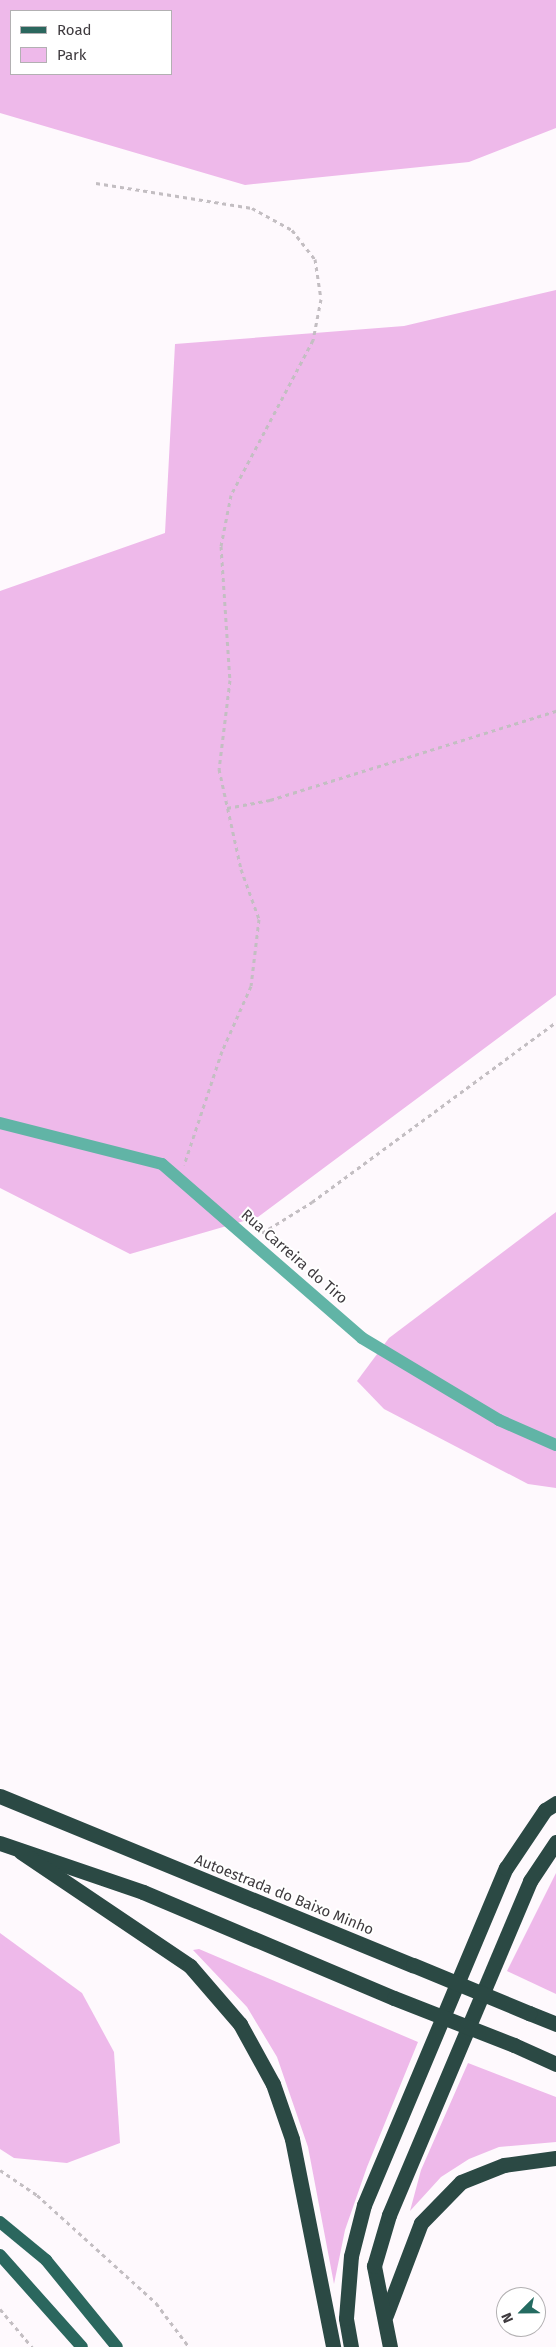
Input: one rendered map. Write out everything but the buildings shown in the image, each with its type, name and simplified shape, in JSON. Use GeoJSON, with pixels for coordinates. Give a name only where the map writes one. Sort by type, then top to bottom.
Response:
{"type":"FeatureCollection","features":[{"type":"Feature","properties":{"kind":"highway","name":"Autoestrada do Baixo Minho"},"geometry":{"type":"LineString","coordinates":[[0,1796],[556,2024]]}},
{"type":"Feature","properties":{"kind":"highway"},"geometry":{"type":"LineString","coordinates":[[351,2347],[346,2318],[351,2256],[364,2205],[506,1868],[545,1810],[556,1803]]}},
{"type":"Feature","properties":{"kind":"highway"},"geometry":{"type":"LineString","coordinates":[[390,2347],[386,2316],[374,2266],[389,2215],[530,1881],[556,1842]]}},
{"type":"Feature","properties":{"kind":"highway"},"geometry":{"type":"LineString","coordinates":[[0,1843],[21,1852],[143,1892],[556,2064]]}},
{"type":"Feature","properties":{"kind":"highway"},"geometry":{"type":"LineString","coordinates":[[21,1852],[190,1966],[240,2024],[273,2084],[292,2139],[333,2347]]}},
{"type":"Feature","properties":{"kind":"highway"},"geometry":{"type":"LineString","coordinates":[[529,2013],[556,2013]]}},
{"type":"Feature","properties":{"kind":"highway"},"geometry":{"type":"LineString","coordinates":[[386,2316],[421,2223],[461,2182],[504,2165],[556,2158]]}},
{"type":"Feature","properties":{"kind":"main road"},"geometry":{"type":"LineString","coordinates":[[0,2222],[46,2260],[117,2347]]}},
{"type":"Feature","properties":{"kind":"main road"},"geometry":{"type":"LineString","coordinates":[[0,2255],[82,2347]]}},
{"type":"Feature","properties":{"kind":"street","name":"Rua Carreira do Tiro"},"geometry":{"type":"LineString","coordinates":[[0,1124],[162,1164],[362,1338],[499,1420],[556,1445]]}},
{"type":"Feature","properties":{"kind":"path"},"geometry":{"type":"LineString","coordinates":[[96,183],[252,208],[292,230],[315,259],[321,299],[314,340],[231,495],[221,546],[230,680],[219,769],[227,808],[260,919],[251,986],[222,1051],[178,1179]]}},
{"type":"Feature","properties":{"kind":"path"},"geometry":{"type":"LineString","coordinates":[[227,808],[270,800],[556,711]]}},
{"type":"Feature","properties":{"kind":"path"},"geometry":{"type":"LineString","coordinates":[[250,1240],[312,1202],[556,1022]]}},
{"type":"Feature","properties":{"kind":"path"},"geometry":{"type":"LineString","coordinates":[[0,2170],[37,2195],[156,2303],[189,2347]]}},
{"type":"Feature","properties":{"kind":"path"},"geometry":{"type":"LineString","coordinates":[[0,2309],[32,2347]]}},
{"type":"Feature","properties":{"kind":"green space"},"geometry":{"type":"Polygon","coordinates":[[[0,0],[556,0],[556,128],[469,162],[245,185],[0,113],[0,0]]]}},
{"type":"Feature","properties":{"kind":"green space"},"geometry":{"type":"Polygon","coordinates":[[[556,290],[556,995],[258,1217],[130,1254],[0,1188],[0,591],[165,533],[175,344],[404,326],[556,290]]]}},
{"type":"Feature","properties":{"kind":"green space"},"geometry":{"type":"Polygon","coordinates":[[[556,1212],[556,1488],[528,1484],[384,1409],[357,1381],[389,1338],[556,1212]]]}},
{"type":"Feature","properties":{"kind":"green space"},"geometry":{"type":"Polygon","coordinates":[[[556,1873],[556,1994],[507,1971],[556,1873]]]}},
{"type":"Feature","properties":{"kind":"green space"},"geometry":{"type":"Polygon","coordinates":[[[0,1933],[82,1993],[114,2052],[120,2143],[67,2163],[14,2158],[0,2149],[0,1933]]]}},
{"type":"Feature","properties":{"kind":"green space"},"geometry":{"type":"Polygon","coordinates":[[[199,1949],[418,2042],[367,2167],[345,2230],[334,2284],[308,2147],[277,2057],[247,2007],[193,1950],[199,1949]]]}},
{"type":"Feature","properties":{"kind":"green space"},"geometry":{"type":"Polygon","coordinates":[[[468,2063],[556,2097],[556,2142],[499,2147],[469,2159],[441,2177],[410,2211],[421,2170],[468,2063]]]}}]}
